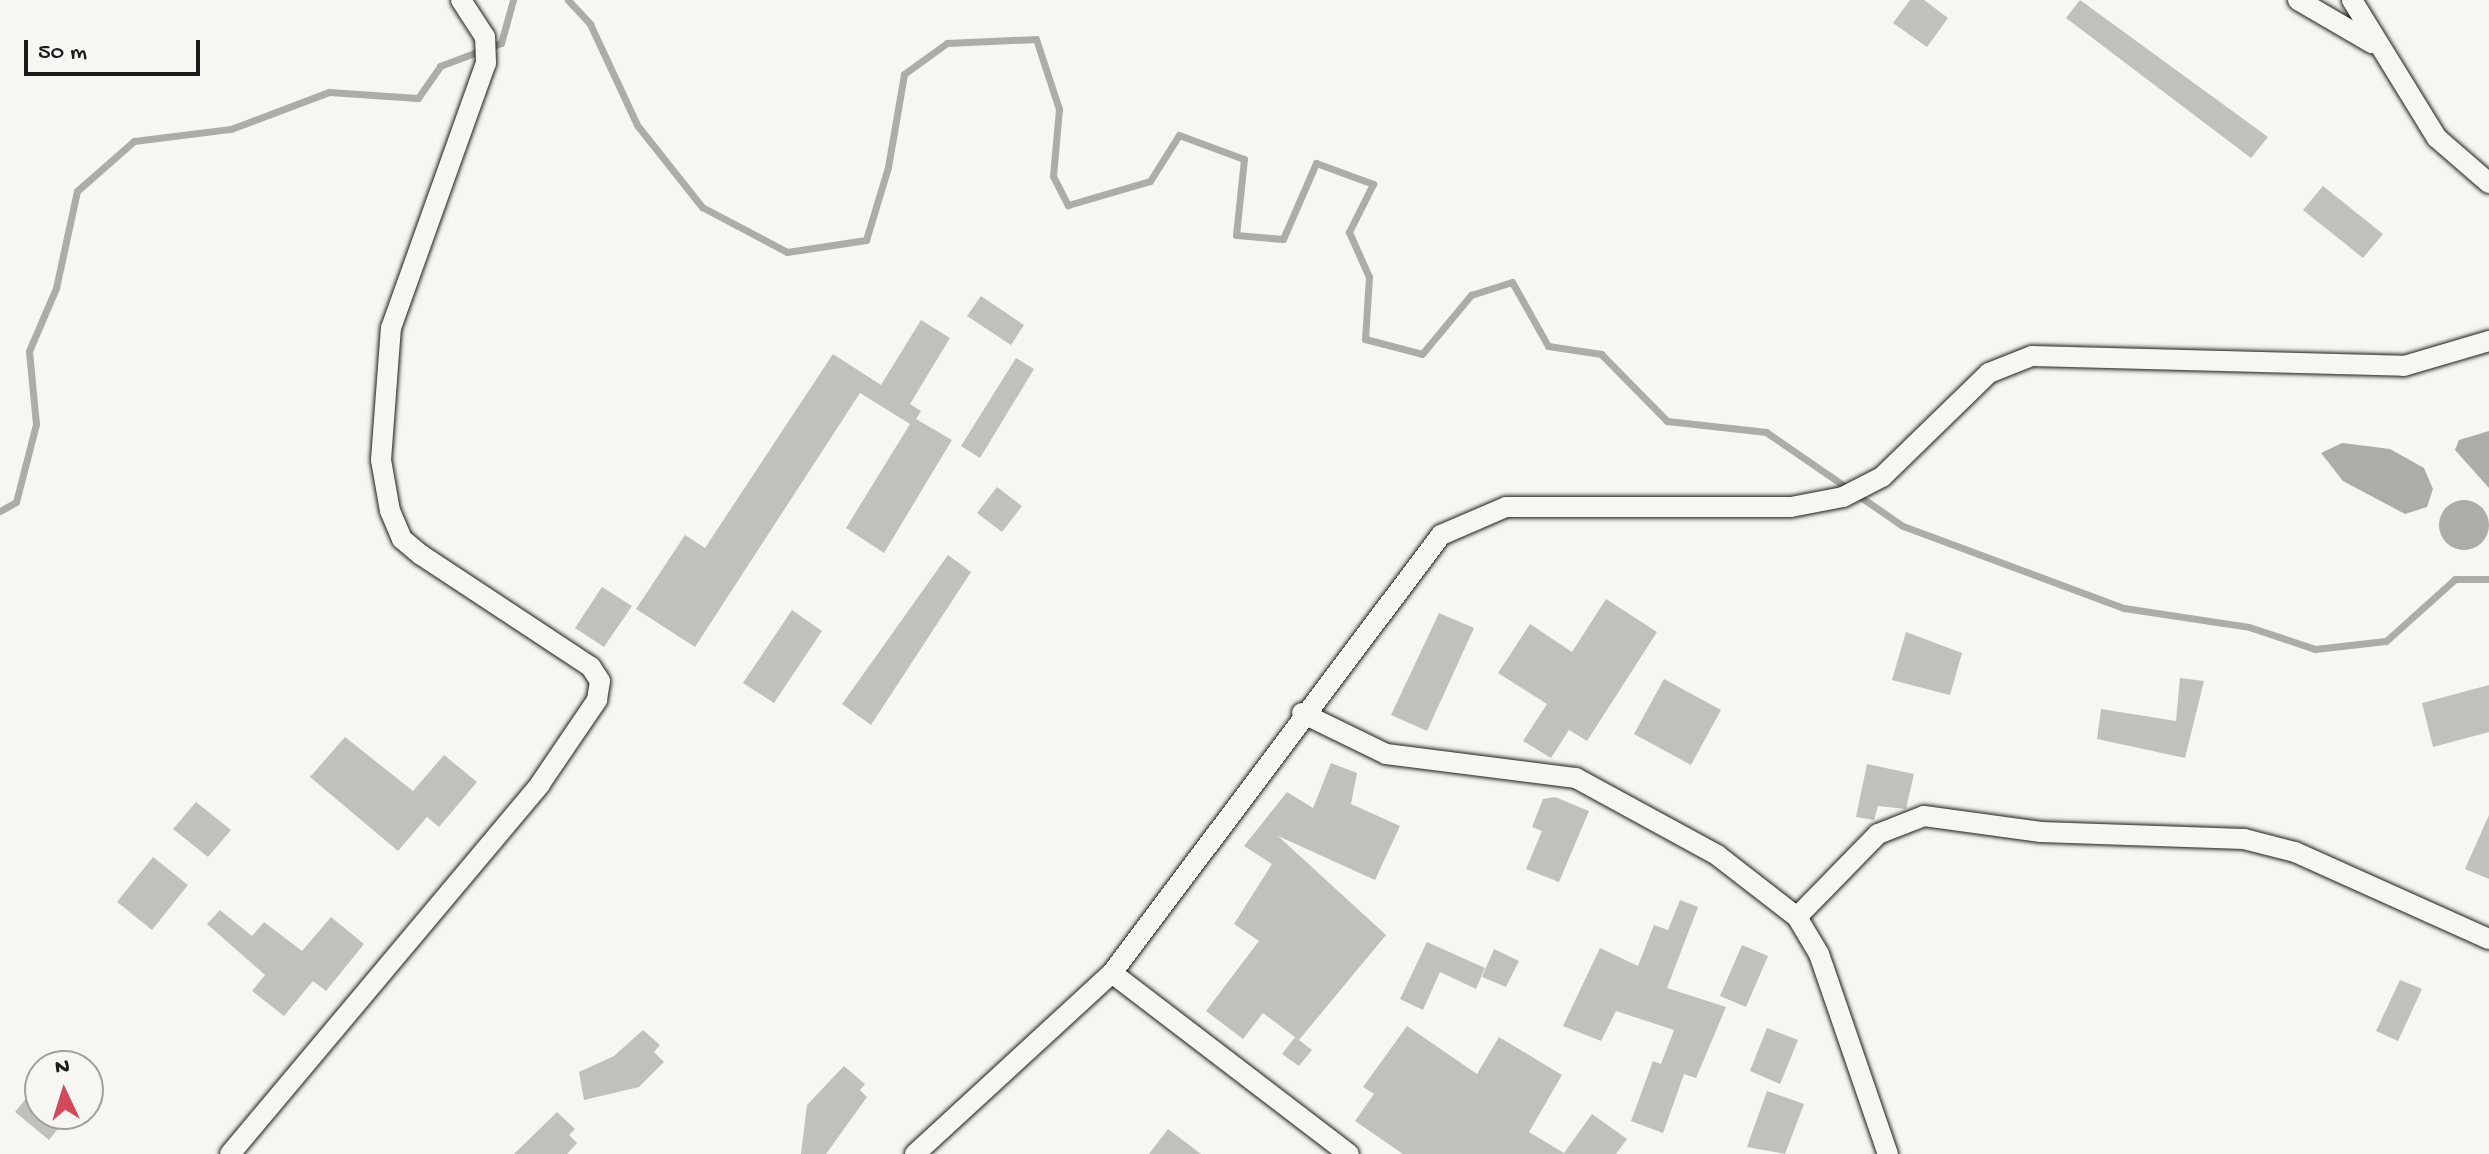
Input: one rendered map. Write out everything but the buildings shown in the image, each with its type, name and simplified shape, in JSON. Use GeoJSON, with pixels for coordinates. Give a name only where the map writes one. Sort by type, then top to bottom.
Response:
{"type":"FeatureCollection","features":[{"type":"Feature","properties":{"kind":"street"},"geometry":{"type":"LineString","coordinates":[[230,1154],[540,784],[597,700],[600,681],[591,667],[421,555],[402,539],[390,511],[381,460],[391,328],[486,63],[485,37],[461,0]]}},
{"type":"Feature","properties":{"kind":"street"},"geometry":{"type":"LineString","coordinates":[[2298,0],[2372,43]]}},
{"type":"Feature","properties":{"kind":"street"},"geometry":{"type":"LineString","coordinates":[[2352,0],[2372,43],[2437,138],[2489,183]]}},
{"type":"Feature","properties":{"kind":"street"},"geometry":{"type":"LineString","coordinates":[[915,1154],[1112,973],[1302,713],[1441,535],[1506,507],[1791,507],[1843,497],[1882,477],[1989,373],[2032,356],[2404,366],[2489,341]]}},
{"type":"Feature","properties":{"kind":"street"},"geometry":{"type":"LineString","coordinates":[[1302,713],[1386,754],[1576,778],[1717,855],[1797,917],[1845,1018],[1888,1154]]}},
{"type":"Feature","properties":{"kind":"street"},"geometry":{"type":"LineString","coordinates":[[1797,917],[1878,834],[1924,816],[2041,832],[2244,839],[2295,852],[2489,939]]}},
{"type":"Feature","properties":{"kind":"street"},"geometry":{"type":"LineString","coordinates":[[1112,973],[1349,1154]]}},
{"type":"Feature","properties":{"kind":"shaded area"},"geometry":{"type":"Polygon","coordinates":[[[2489,431],[2489,488],[2455,450],[2459,440],[2489,431]]]}},
{"type":"Feature","properties":{"kind":"shaded area"},"geometry":{"type":"Polygon","coordinates":[[[2342,443],[2390,449],[2424,468],[2433,489],[2427,507],[2405,514],[2343,481],[2321,453],[2342,443]]]}},
{"type":"Feature","properties":{"kind":"shaded area"},"geometry":{"type":"Polygon","coordinates":[[[2454,501],[2474,501],[2488,515],[2488,535],[2474,549],[2454,549],[2440,535],[2440,515],[2454,501]]]}},
{"type":"Feature","properties":{"kind":"waterway"},"geometry":{"type":"LineString","coordinates":[[0,511],[16,502],[36,424],[29,351],[56,288],[77,191],[134,141],[231,129],[329,92],[418,98],[440,66],[501,43],[513,0]]}},
{"type":"Feature","properties":{"kind":"waterway"},"geometry":{"type":"LineString","coordinates":[[568,0],[590,24],[637,125],[702,207],[787,252],[866,240],[888,167],[904,74],[947,43],[1036,39],[1059,109],[1053,176],[1068,205],[1150,181],[1179,135],[1244,159],[1236,235],[1283,239],[1316,163],[1373,184],[1349,232],[1369,277],[1365,339],[1422,354],[1471,295],[1512,282],[1548,346],[1601,354],[1667,421],[1766,432],[1903,526],[2124,608],[2249,627],[2315,649],[2386,641],[2455,579],[2489,579]]}}]}
